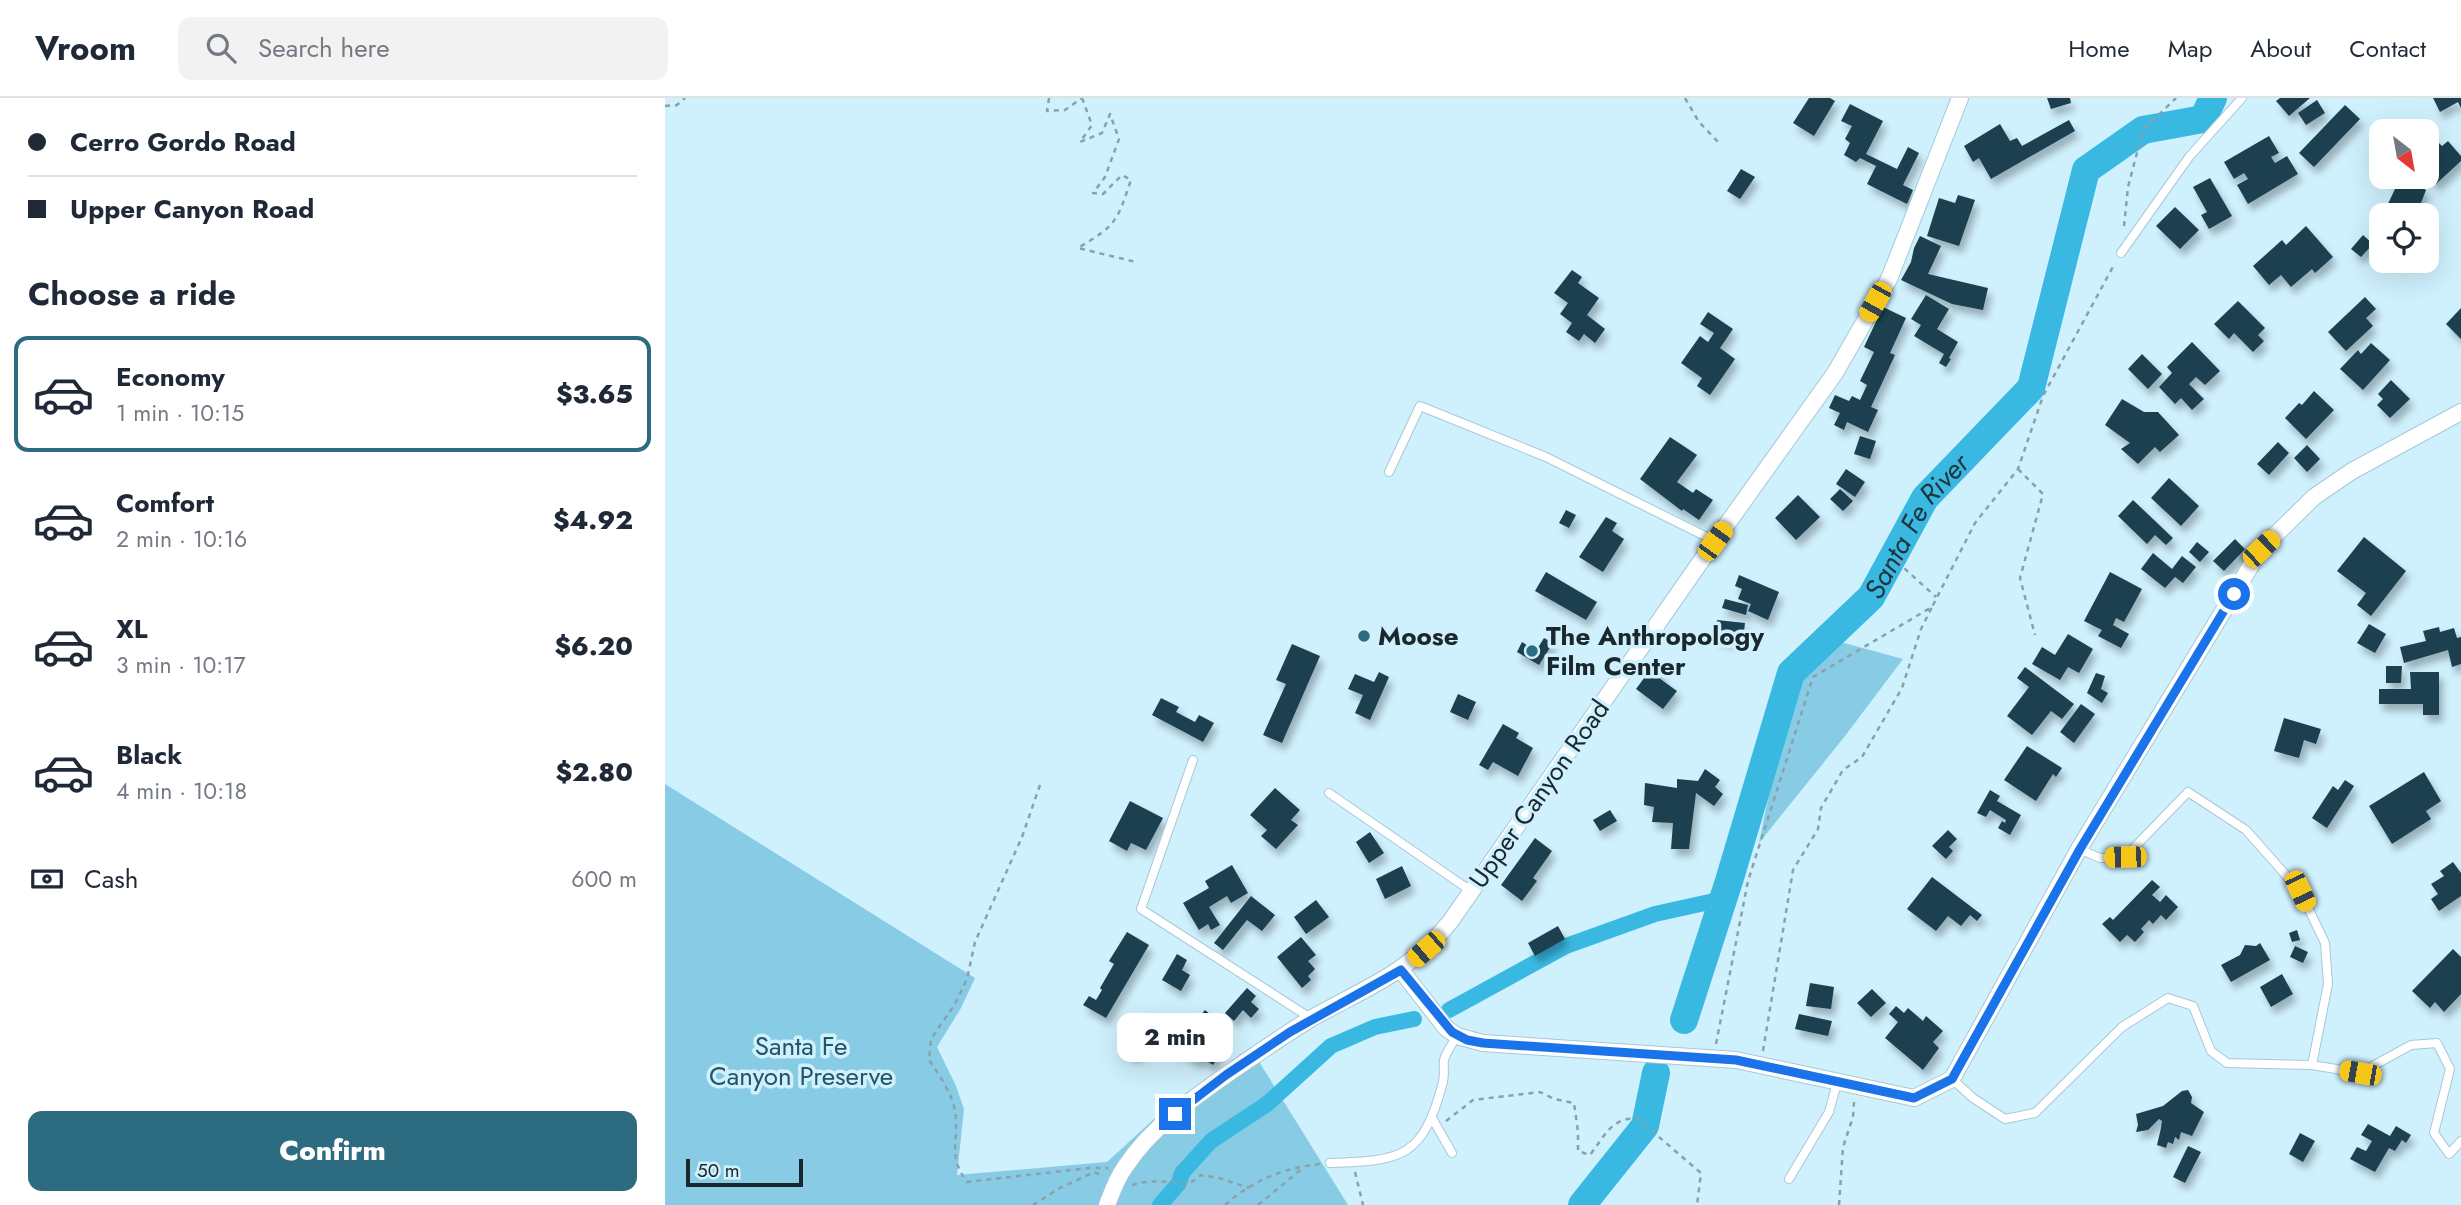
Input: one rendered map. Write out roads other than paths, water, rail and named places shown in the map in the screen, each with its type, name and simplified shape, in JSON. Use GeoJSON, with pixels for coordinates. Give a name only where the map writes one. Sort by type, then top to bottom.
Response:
{"type":"FeatureCollection","features":[{"type":"Feature","properties":{"kind":"street","name":"Upper Canyon Road"},"geometry":{"type":"LineString","coordinates":[[1107,1205],[1121,1175],[1154,1133],[1185,1106],[1312,1019],[1401,970],[1437,937],[1835,373],[1889,279],[1960,98]]}},
{"type":"Feature","properties":{"kind":"street"},"geometry":{"type":"LineString","coordinates":[[1401,970],[1452,1032],[1499,1046],[1713,1058],[1914,1098],[1952,1079],[2080,849],[2261,549],[2314,497],[2352,471],[2461,412]]}},
{"type":"Feature","properties":{"kind":"lane"},"geometry":{"type":"LineString","coordinates":[[2121,253],[2189,157],[2242,98]]}},
{"type":"Feature","properties":{"kind":"lane"},"geometry":{"type":"LineString","coordinates":[[1389,472],[1420,406],[1546,457],[1715,541]]}},
{"type":"Feature","properties":{"kind":"lane"},"geometry":{"type":"LineString","coordinates":[[1193,760],[1140,909],[1312,1019]]}},
{"type":"Feature","properties":{"kind":"lane"},"geometry":{"type":"LineString","coordinates":[[2080,849],[2100,858],[2125,857],[2188,792],[2246,830],[2300,891],[2325,943],[2328,984],[2312,1065]]}},
{"type":"Feature","properties":{"kind":"lane"},"geometry":{"type":"LineString","coordinates":[[1329,793],[1471,891]]}},
{"type":"Feature","properties":{"kind":"lane"},"geometry":{"type":"LineString","coordinates":[[1952,1079],[1973,1098],[2004,1119],[2035,1113],[2122,1027],[2168,998],[2193,1006],[2211,1051],[2227,1063],[2312,1065],[2360,1073],[2411,1045],[2437,1042],[2450,1069],[2434,1133],[2449,1154],[2461,1141]]}},
{"type":"Feature","properties":{"kind":"lane"},"geometry":{"type":"LineString","coordinates":[[1331,1163],[1400,1155],[1418,1142],[1431,1118],[1444,1078],[1445,1057],[1452,1032]]}},
{"type":"Feature","properties":{"kind":"lane"},"geometry":{"type":"LineString","coordinates":[[1789,1180],[1829,1112],[1837,1083]]}},
{"type":"Feature","properties":{"kind":"lane"},"geometry":{"type":"LineString","coordinates":[[1431,1118],[1453,1153]]}},
{"type":"Feature","properties":{"kind":"waterway","name":"Santa Fe River"},"geometry":{"type":"LineString","coordinates":[[1684,1020],[1791,673],[1871,597],[1925,498],[2031,388],[2086,170],[2143,130],[2203,119],[2213,98]]}},
{"type":"Feature","properties":{"kind":"waterway"},"geometry":{"type":"LineString","coordinates":[[1449,1010],[1566,946],[1655,914],[1723,899]]}},
{"type":"Feature","properties":{"kind":"waterway"},"geometry":{"type":"LineString","coordinates":[[1160,1205],[1179,1183],[1182,1173],[1211,1141],[1267,1104],[1331,1046],[1375,1027],[1414,1019]]}},
{"type":"Feature","properties":{"kind":"waterway","name":"Santa Fe River"},"geometry":{"type":"LineString","coordinates":[[1582,1205],[1645,1126],[1656,1073]]}},
{"type":"Feature","properties":{"kind":"place","name":"Moose"},"geometry":{"type":"Point","coordinates":[1364,636]}},
{"type":"Feature","properties":{"kind":"place","name":"The Anthropology Film Center"},"geometry":{"type":"Point","coordinates":[1532,651]}},
{"type":"Feature","properties":{"kind":"park label","name":"Santa Fe Canyon Preserve"},"geometry":{"type":"Point","coordinates":[801,1060]}}]}
